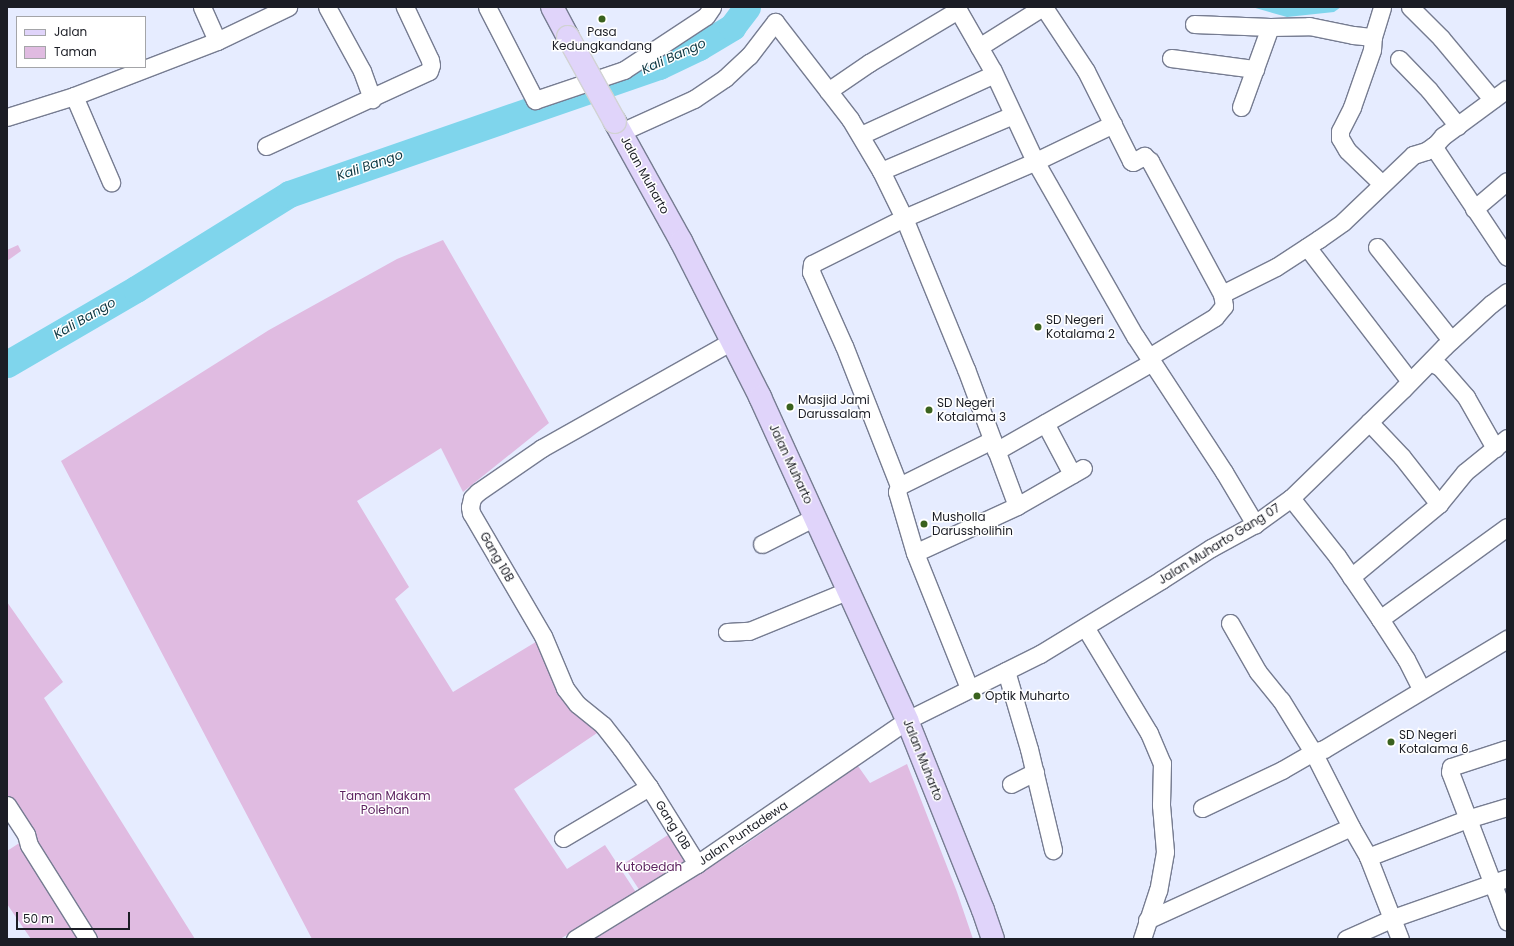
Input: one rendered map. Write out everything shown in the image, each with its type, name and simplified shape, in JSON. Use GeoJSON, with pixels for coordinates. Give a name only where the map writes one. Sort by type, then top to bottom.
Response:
{"type":"FeatureCollection","features":[{"type":"Feature","properties":{"kind":"main road","name":"Jalan Muharto"},"geometry":{"type":"LineString","coordinates":[[552,7],[681,241],[760,397],[849,590],[906,720],[983,910],[993,939]]}},
{"type":"Feature","properties":{"kind":"street"},"geometry":{"type":"LineString","coordinates":[[202,7],[217,41]]}},
{"type":"Feature","properties":{"kind":"street"},"geometry":{"type":"LineString","coordinates":[[7,117],[74,96],[217,41],[288,7]]}},
{"type":"Feature","properties":{"kind":"street"},"geometry":{"type":"LineString","coordinates":[[327,7],[362,71],[372,99]]}},
{"type":"Feature","properties":{"kind":"street"},"geometry":{"type":"LineString","coordinates":[[266,146],[425,74],[431,68],[430,60],[405,7]]}},
{"type":"Feature","properties":{"kind":"street"},"geometry":{"type":"LineString","coordinates":[[486,7],[535,100],[624,70],[706,16],[712,7]]}},
{"type":"Feature","properties":{"kind":"street"},"geometry":{"type":"LineString","coordinates":[[1381,183],[1347,150],[1340,138],[1340,131],[1360,86],[1372,50],[1373,37],[1382,7]]}},
{"type":"Feature","properties":{"kind":"street"},"geometry":{"type":"LineString","coordinates":[[1410,7],[1441,38],[1492,99]]}},
{"type":"Feature","properties":{"kind":"street"},"geometry":{"type":"LineString","coordinates":[[899,486],[1045,423],[1216,317],[1224,306],[1222,294],[1150,161],[1144,156],[1133,162],[1131,160],[1086,71],[1045,9],[1040,8],[979,47]]}},
{"type":"Feature","properties":{"kind":"street"},"geometry":{"type":"LineString","coordinates":[[828,91],[869,63],[958,10],[994,74],[1035,161],[1150,359],[1224,472],[1255,524]]}},
{"type":"Feature","properties":{"kind":"street"},"geometry":{"type":"LineString","coordinates":[[618,127],[694,99],[725,78],[749,56],[775,22],[861,135],[881,171],[904,218],[966,369],[1017,506]]}},
{"type":"Feature","properties":{"kind":"street"},"geometry":{"type":"LineString","coordinates":[[1194,24],[1270,27],[1309,26],[1353,35],[1373,37]]}},
{"type":"Feature","properties":{"kind":"street"},"geometry":{"type":"LineString","coordinates":[[1241,107],[1270,27]]}},
{"type":"Feature","properties":{"kind":"street"},"geometry":{"type":"LineString","coordinates":[[1170,58],[1255,69]]}},
{"type":"Feature","properties":{"kind":"street"},"geometry":{"type":"LineString","coordinates":[[1399,59],[1429,90],[1458,126]]}},
{"type":"Feature","properties":{"kind":"street"},"geometry":{"type":"LineString","coordinates":[[861,135],[994,74]]}},
{"type":"Feature","properties":{"kind":"street"},"geometry":{"type":"LineString","coordinates":[[1222,294],[1276,267],[1343,222],[1381,183],[1393,175],[1413,155],[1426,151],[1507,89]]}},
{"type":"Feature","properties":{"kind":"street"},"geometry":{"type":"LineString","coordinates":[[74,96],[111,182]]}},
{"type":"Feature","properties":{"kind":"street"},"geometry":{"type":"LineString","coordinates":[[881,171],[1013,115]]}},
{"type":"Feature","properties":{"kind":"street"},"geometry":{"type":"LineString","coordinates":[[969,688],[915,554],[897,496],[899,486],[844,346],[811,268],[813,264],[904,218],[1035,161],[1113,124]]}},
{"type":"Feature","properties":{"kind":"street"},"geometry":{"type":"LineString","coordinates":[[1433,146],[1507,257]]}},
{"type":"Feature","properties":{"kind":"street"},"geometry":{"type":"LineString","coordinates":[[1474,209],[1507,181]]}},
{"type":"Feature","properties":{"kind":"street"},"geometry":{"type":"LineString","coordinates":[[1307,247],[1410,380]]}},
{"type":"Feature","properties":{"kind":"street"},"geometry":{"type":"LineString","coordinates":[[1377,247],[1451,340]]}},
{"type":"Feature","properties":{"kind":"street","name":"Jalan Muharto Gang 07"},"geometry":{"type":"LineString","coordinates":[[906,720],[1040,654],[1211,548],[1255,524],[1291,498],[1451,340],[1491,304],[1507,292]]}},
{"type":"Feature","properties":{"kind":"street","name":"Gang 10B"},"geometry":{"type":"LineString","coordinates":[[697,864],[649,787],[621,748],[603,725],[578,704],[565,688],[543,636],[471,513],[471,502],[478,492],[542,448],[732,341]]}},
{"type":"Feature","properties":{"kind":"street"},"geometry":{"type":"LineString","coordinates":[[1351,577],[1439,504],[1465,472],[1503,445],[1466,397],[1440,367],[1430,362]]}},
{"type":"Feature","properties":{"kind":"street"},"geometry":{"type":"LineString","coordinates":[[1369,422],[1402,457],[1439,504]]}},
{"type":"Feature","properties":{"kind":"street"},"geometry":{"type":"LineString","coordinates":[[915,554],[1017,506],[1078,471],[1045,423]]}},
{"type":"Feature","properties":{"kind":"street"},"geometry":{"type":"LineString","coordinates":[[1291,498],[1351,577],[1380,619],[1406,659],[1422,689]]}},
{"type":"Feature","properties":{"kind":"street"},"geometry":{"type":"LineString","coordinates":[[762,544],[816,518]]}},
{"type":"Feature","properties":{"kind":"street"},"geometry":{"type":"LineString","coordinates":[[1380,619],[1507,527]]}},
{"type":"Feature","properties":{"kind":"street"},"geometry":{"type":"LineString","coordinates":[[727,632],[749,631],[849,590]]}},
{"type":"Feature","properties":{"kind":"street"},"geometry":{"type":"LineString","coordinates":[[1230,623],[1258,672],[1287,709],[1313,752],[1368,857],[1400,939]]}},
{"type":"Feature","properties":{"kind":"street"},"geometry":{"type":"LineString","coordinates":[[1085,627],[1149,733],[1162,762],[1161,805],[1165,852],[1158,890],[1142,939]]}},
{"type":"Feature","properties":{"kind":"street"},"geometry":{"type":"LineString","coordinates":[[1202,808],[1282,770],[1313,752],[1324,749],[1507,639]]}},
{"type":"Feature","properties":{"kind":"street"},"geometry":{"type":"LineString","coordinates":[[1006,671],[1035,772],[1053,850]]}},
{"type":"Feature","properties":{"kind":"street","name":"Jalan Puntadewa"},"geometry":{"type":"LineString","coordinates":[[575,939],[697,864],[906,720]]}},
{"type":"Feature","properties":{"kind":"street"},"geometry":{"type":"LineString","coordinates":[[1506,749],[1451,767],[1450,772],[1467,819],[1499,881],[1507,921]]}},
{"type":"Feature","properties":{"kind":"street"},"geometry":{"type":"LineString","coordinates":[[1011,784],[1035,772]]}},
{"type":"Feature","properties":{"kind":"street"},"geometry":{"type":"LineString","coordinates":[[563,838],[649,787]]}},
{"type":"Feature","properties":{"kind":"street"},"geometry":{"type":"LineString","coordinates":[[7,805],[26,834],[29,845],[88,939]]}},
{"type":"Feature","properties":{"kind":"street"},"geometry":{"type":"LineString","coordinates":[[1368,857],[1467,819],[1507,806]]}},
{"type":"Feature","properties":{"kind":"street"},"geometry":{"type":"LineString","coordinates":[[1147,920],[1351,827]]}},
{"type":"Feature","properties":{"kind":"street"},"geometry":{"type":"LineString","coordinates":[[1346,939],[1393,918],[1499,881]]}},
{"type":"Feature","properties":{"kind":"green space","name":"Taman Makam Polehan"},"geometry":{"type":"Polygon","coordinates":[[[443,240],[549,423],[463,492],[441,448],[357,501],[409,587],[395,599],[453,692],[539,640],[600,731],[514,789],[567,869],[605,845],[637,894],[560,939],[312,939],[61,461],[269,330],[397,259],[443,240]]]}},
{"type":"Feature","properties":{"kind":"green space"},"geometry":{"type":"Polygon","coordinates":[[[18,245],[21,251],[7,261],[7,250],[18,245]]]}},
{"type":"Feature","properties":{"kind":"green space"},"geometry":{"type":"Polygon","coordinates":[[[7,602],[63,682],[44,698],[195,939],[31,939],[7,904],[7,851],[30,836],[7,797],[7,602]]]}},
{"type":"Feature","properties":{"kind":"green space"},"geometry":{"type":"Polygon","coordinates":[[[907,764],[957,892],[973,939],[595,939],[743,846],[858,766],[870,783],[907,764]]]}},
{"type":"Feature","properties":{"kind":"green space","name":"Kutobedah"},"geometry":{"type":"Polygon","coordinates":[[[668,835],[686,863],[641,892],[623,864],[668,835]]]}},
{"type":"Feature","properties":{"kind":"water"},"geometry":{"type":"Polygon","coordinates":[[[1252,7],[1341,7],[1334,12],[1287,17],[1252,7]]]}},
{"type":"Feature","properties":{"kind":"waterway","name":"Kali Bango"},"geometry":{"type":"LineString","coordinates":[[7,364],[136,289],[289,194],[659,66],[699,47],[732,27],[747,7]]}},
{"type":"Feature","properties":{"kind":"place","name":"Pasa Kedungkandang"},"geometry":{"type":"Point","coordinates":[602,19]}},
{"type":"Feature","properties":{"kind":"place","name":"SD Negeri Kotalama 2"},"geometry":{"type":"Point","coordinates":[1038,327]}},
{"type":"Feature","properties":{"kind":"place","name":"Masjid Jami Darussalam"},"geometry":{"type":"Point","coordinates":[790,407]}},
{"type":"Feature","properties":{"kind":"place","name":"SD Negeri Kotalama 3"},"geometry":{"type":"Point","coordinates":[929,410]}},
{"type":"Feature","properties":{"kind":"place","name":"Musholla Darussholihin"},"geometry":{"type":"Point","coordinates":[924,524]}},
{"type":"Feature","properties":{"kind":"place","name":"Optik Muharto"},"geometry":{"type":"Point","coordinates":[977,696]}},
{"type":"Feature","properties":{"kind":"place","name":"SD Negeri Kotalama 6"},"geometry":{"type":"Point","coordinates":[1391,742]}}]}
